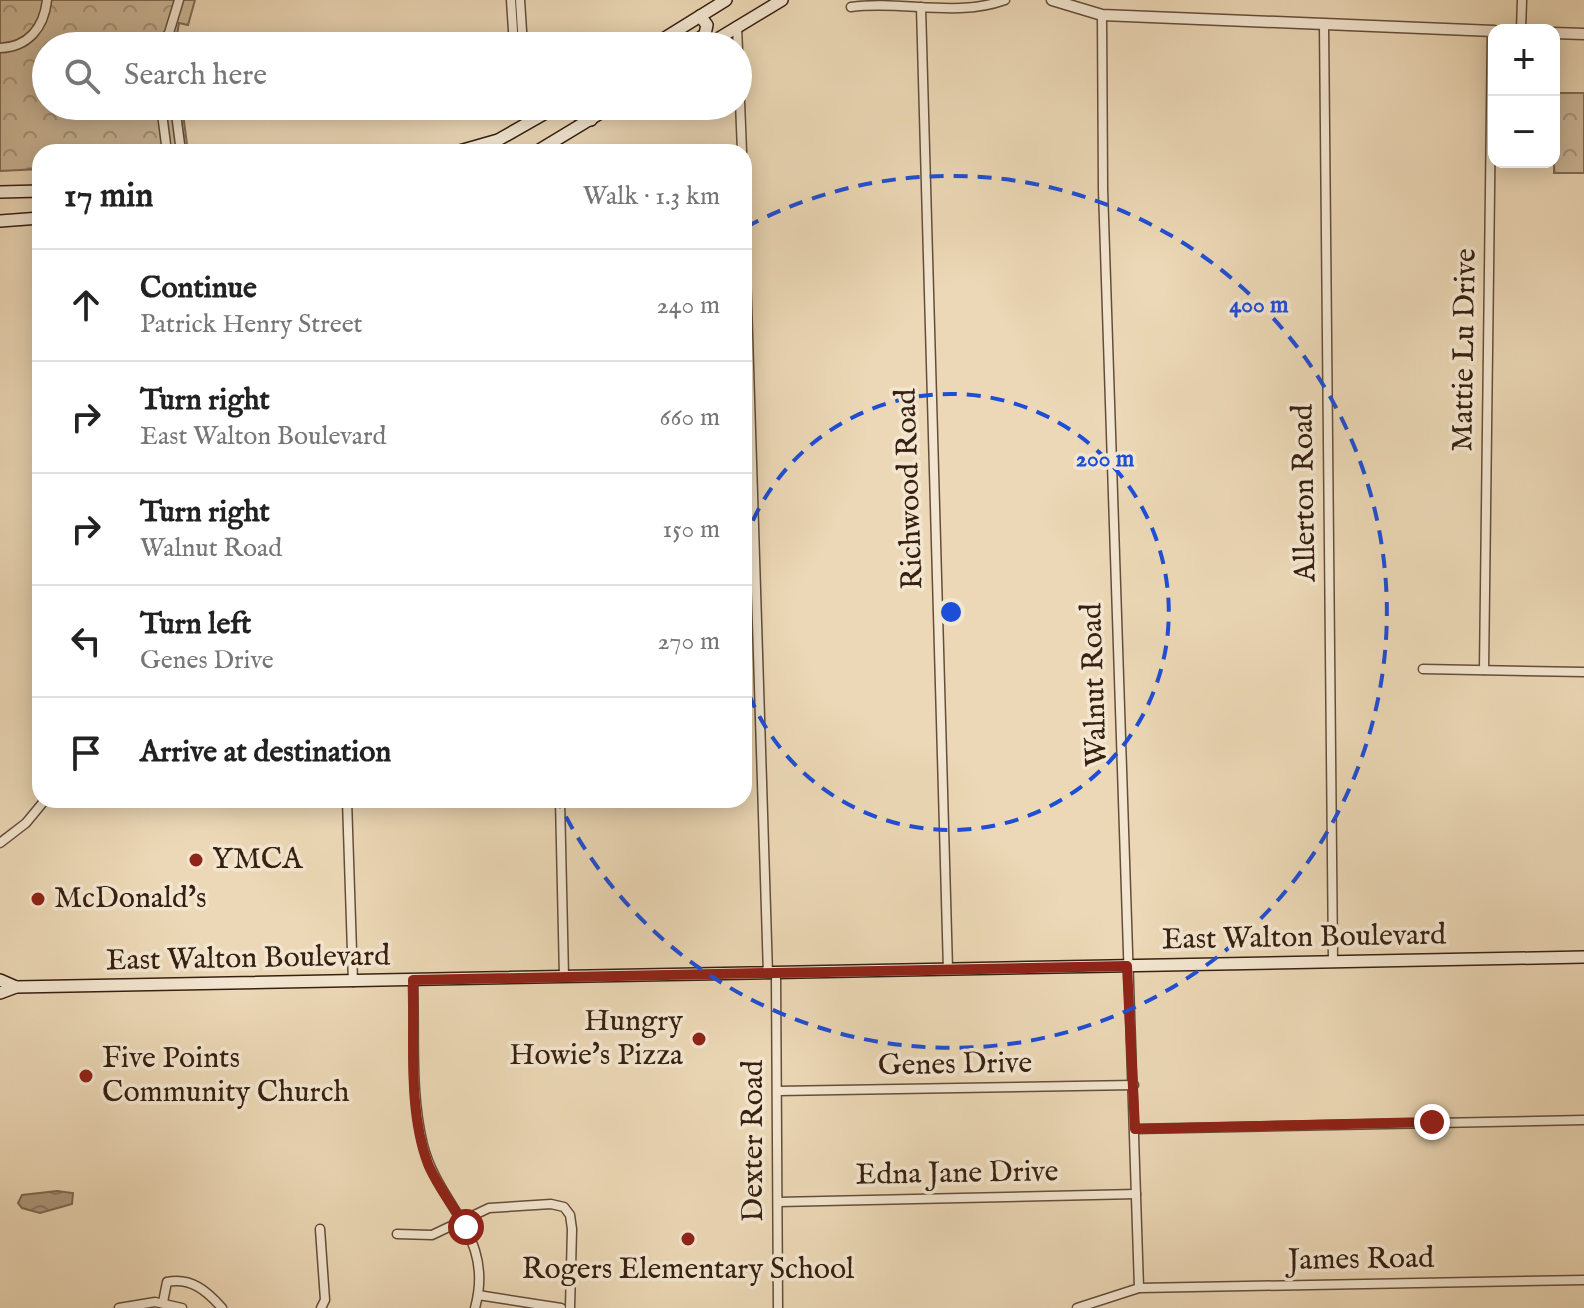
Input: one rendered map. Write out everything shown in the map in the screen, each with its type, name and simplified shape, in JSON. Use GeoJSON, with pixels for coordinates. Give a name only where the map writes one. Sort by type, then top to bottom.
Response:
{"type":"FeatureCollection","features":[{"type":"Feature","properties":{"kind":"main road"},"geometry":{"type":"LineString","coordinates":[[674,32],[726,0]]}},
{"type":"Feature","properties":{"kind":"main road"},"geometry":{"type":"LineString","coordinates":[[728,32],[778,1]]}},
{"type":"Feature","properties":{"kind":"main road"},"geometry":{"type":"LineString","coordinates":[[700,16],[707,25],[705,32]]}},
{"type":"Feature","properties":{"kind":"main road"},"geometry":{"type":"LineString","coordinates":[[498,144],[531,120]]}},
{"type":"Feature","properties":{"kind":"main road"},"geometry":{"type":"LineString","coordinates":[[550,144],[591,120]]}},
{"type":"Feature","properties":{"kind":"main road"},"geometry":{"type":"LineString","coordinates":[[1,193],[32,191]]}},
{"type":"Feature","properties":{"kind":"main road"},"geometry":{"type":"LineString","coordinates":[[0,221],[32,219]]}},
{"type":"Feature","properties":{"kind":"main road","name":"East Walton Boulevard"},"geometry":{"type":"LineString","coordinates":[[0,993],[16,987],[1584,957]]}},
{"type":"Feature","properties":{"kind":"main road","name":"East Walton Boulevard"},"geometry":{"type":"LineString","coordinates":[[0,980],[16,987]]}},
{"type":"Feature","properties":{"kind":"street"},"geometry":{"type":"LineString","coordinates":[[33,32],[42,20],[47,0]]}},
{"type":"Feature","properties":{"kind":"street"},"geometry":{"type":"LineString","coordinates":[[169,32],[179,0]]}},
{"type":"Feature","properties":{"kind":"street"},"geometry":{"type":"LineString","coordinates":[[511,0],[513,32]]}},
{"type":"Feature","properties":{"kind":"street"},"geometry":{"type":"LineString","coordinates":[[520,0],[522,32]]}},
{"type":"Feature","properties":{"kind":"street"},"geometry":{"type":"LineString","coordinates":[[851,7],[872,3],[983,8],[1005,0]]}},
{"type":"Feature","properties":{"kind":"street"},"geometry":{"type":"LineString","coordinates":[[1052,0],[1102,15],[1488,31]]}},
{"type":"Feature","properties":{"kind":"street"},"geometry":{"type":"LineString","coordinates":[[1521,24],[1522,0]]}},
{"type":"Feature","properties":{"kind":"street","name":"Richwood Road"},"geometry":{"type":"LineString","coordinates":[[921,7],[948,970]]}},
{"type":"Feature","properties":{"kind":"street","name":"Walnut Road"},"geometry":{"type":"LineString","coordinates":[[1102,15],[1103,189],[1139,1288]]}},
{"type":"Feature","properties":{"kind":"street","name":"Allerton Road"},"geometry":{"type":"LineString","coordinates":[[1324,25],[1333,961]]}},
{"type":"Feature","properties":{"kind":"street"},"geometry":{"type":"LineString","coordinates":[[737,26],[737,32]]}},
{"type":"Feature","properties":{"kind":"street"},"geometry":{"type":"LineString","coordinates":[[1560,33],[1584,34]]}},
{"type":"Feature","properties":{"kind":"street"},"geometry":{"type":"LineString","coordinates":[[0,48],[18,46],[32,34]]}},
{"type":"Feature","properties":{"kind":"street","name":"Mattie Lu Drive"},"geometry":{"type":"LineString","coordinates":[[1484,670],[1492,96]]}},
{"type":"Feature","properties":{"kind":"street"},"geometry":{"type":"LineString","coordinates":[[163,120],[166,144]]}},
{"type":"Feature","properties":{"kind":"street"},"geometry":{"type":"LineString","coordinates":[[177,120],[180,144]]}},
{"type":"Feature","properties":{"kind":"street"},"geometry":{"type":"LineString","coordinates":[[741,120],[742,144]]}},
{"type":"Feature","properties":{"kind":"street"},"geometry":{"type":"LineString","coordinates":[[165,135],[179,134]]}},
{"type":"Feature","properties":{"kind":"street","name":"Dexter Road"},"geometry":{"type":"LineString","coordinates":[[752,426],[778,1091],[778,1308]]}},
{"type":"Feature","properties":{"kind":"street"},"geometry":{"type":"LineString","coordinates":[[1423,669],[1584,672]]}},
{"type":"Feature","properties":{"kind":"street"},"geometry":{"type":"LineString","coordinates":[[0,843],[26,823],[38,808]]}},
{"type":"Feature","properties":{"kind":"street"},"geometry":{"type":"LineString","coordinates":[[347,808],[353,982]]}},
{"type":"Feature","properties":{"kind":"street"},"geometry":{"type":"LineString","coordinates":[[560,808],[564,977]]}},
{"type":"Feature","properties":{"kind":"street"},"geometry":{"type":"LineString","coordinates":[[413,980],[416,1092],[422,1141],[429,1164],[475,1244],[480,1266],[475,1308]]}},
{"type":"Feature","properties":{"kind":"street","name":"Genes Drive"},"geometry":{"type":"LineString","coordinates":[[778,1091],[1134,1085]]}},
{"type":"Feature","properties":{"kind":"street"},"geometry":{"type":"LineString","coordinates":[[1135,1129],[1584,1120]]}},
{"type":"Feature","properties":{"kind":"street","name":"Edna Jane Drive"},"geometry":{"type":"LineString","coordinates":[[778,1202],[1136,1194]]}},
{"type":"Feature","properties":{"kind":"street"},"geometry":{"type":"LineString","coordinates":[[397,1234],[432,1235],[489,1208],[551,1204],[566,1210],[572,1229],[570,1308]]}},
{"type":"Feature","properties":{"kind":"street"},"geometry":{"type":"LineString","coordinates":[[320,1229],[325,1300],[321,1308]]}},
{"type":"Feature","properties":{"kind":"street"},"geometry":{"type":"LineString","coordinates":[[163,1302],[167,1282],[180,1279],[203,1290],[222,1308]]}},
{"type":"Feature","properties":{"kind":"street","name":"James Road"},"geometry":{"type":"LineString","coordinates":[[1139,1288],[1584,1280]]}},
{"type":"Feature","properties":{"kind":"street"},"geometry":{"type":"LineString","coordinates":[[1077,1308],[1139,1288]]}},
{"type":"Feature","properties":{"kind":"street"},"geometry":{"type":"LineString","coordinates":[[478,1295],[561,1308]]}},
{"type":"Feature","properties":{"kind":"street"},"geometry":{"type":"LineString","coordinates":[[119,1308],[163,1302],[182,1308]]}},
{"type":"Feature","properties":{"kind":"green space"},"geometry":{"type":"Polygon","coordinates":[[[0,0],[195,0],[188,25],[179,23],[177,32],[32,32],[32,120],[184,120],[187,144],[32,144],[32,169],[0,171],[0,0]]]}},
{"type":"Feature","properties":{"kind":"green space"},"geometry":{"type":"Polygon","coordinates":[[[1560,93],[1584,93],[1584,173],[1554,173],[1554,168],[1560,168],[1560,93]]]}},
{"type":"Feature","properties":{"kind":"water"},"geometry":{"type":"Polygon","coordinates":[[[57,1191],[73,1193],[72,1204],[40,1213],[22,1208],[18,1203],[22,1195],[57,1191]]]}},
{"type":"Feature","properties":{"kind":"place","name":"YMCA"},"geometry":{"type":"Point","coordinates":[196,860]}},
{"type":"Feature","properties":{"kind":"place","name":"McDonald's"},"geometry":{"type":"Point","coordinates":[38,899]}},
{"type":"Feature","properties":{"kind":"place","name":"Hungry Howie's Pizza"},"geometry":{"type":"Point","coordinates":[699,1039]}},
{"type":"Feature","properties":{"kind":"place","name":"Five Points Community Church"},"geometry":{"type":"Point","coordinates":[86,1076]}},
{"type":"Feature","properties":{"kind":"place","name":"Rogers Elementary School"},"geometry":{"type":"Point","coordinates":[688,1239]}},
{"type":"Feature","properties":{"kind":"route"},"geometry":{"type":"LineString","coordinates":[[466,1227],[429,1164],[422,1141],[416,1092],[413,980],[1127,966],[1135,1129],[1432,1122]]}}]}
